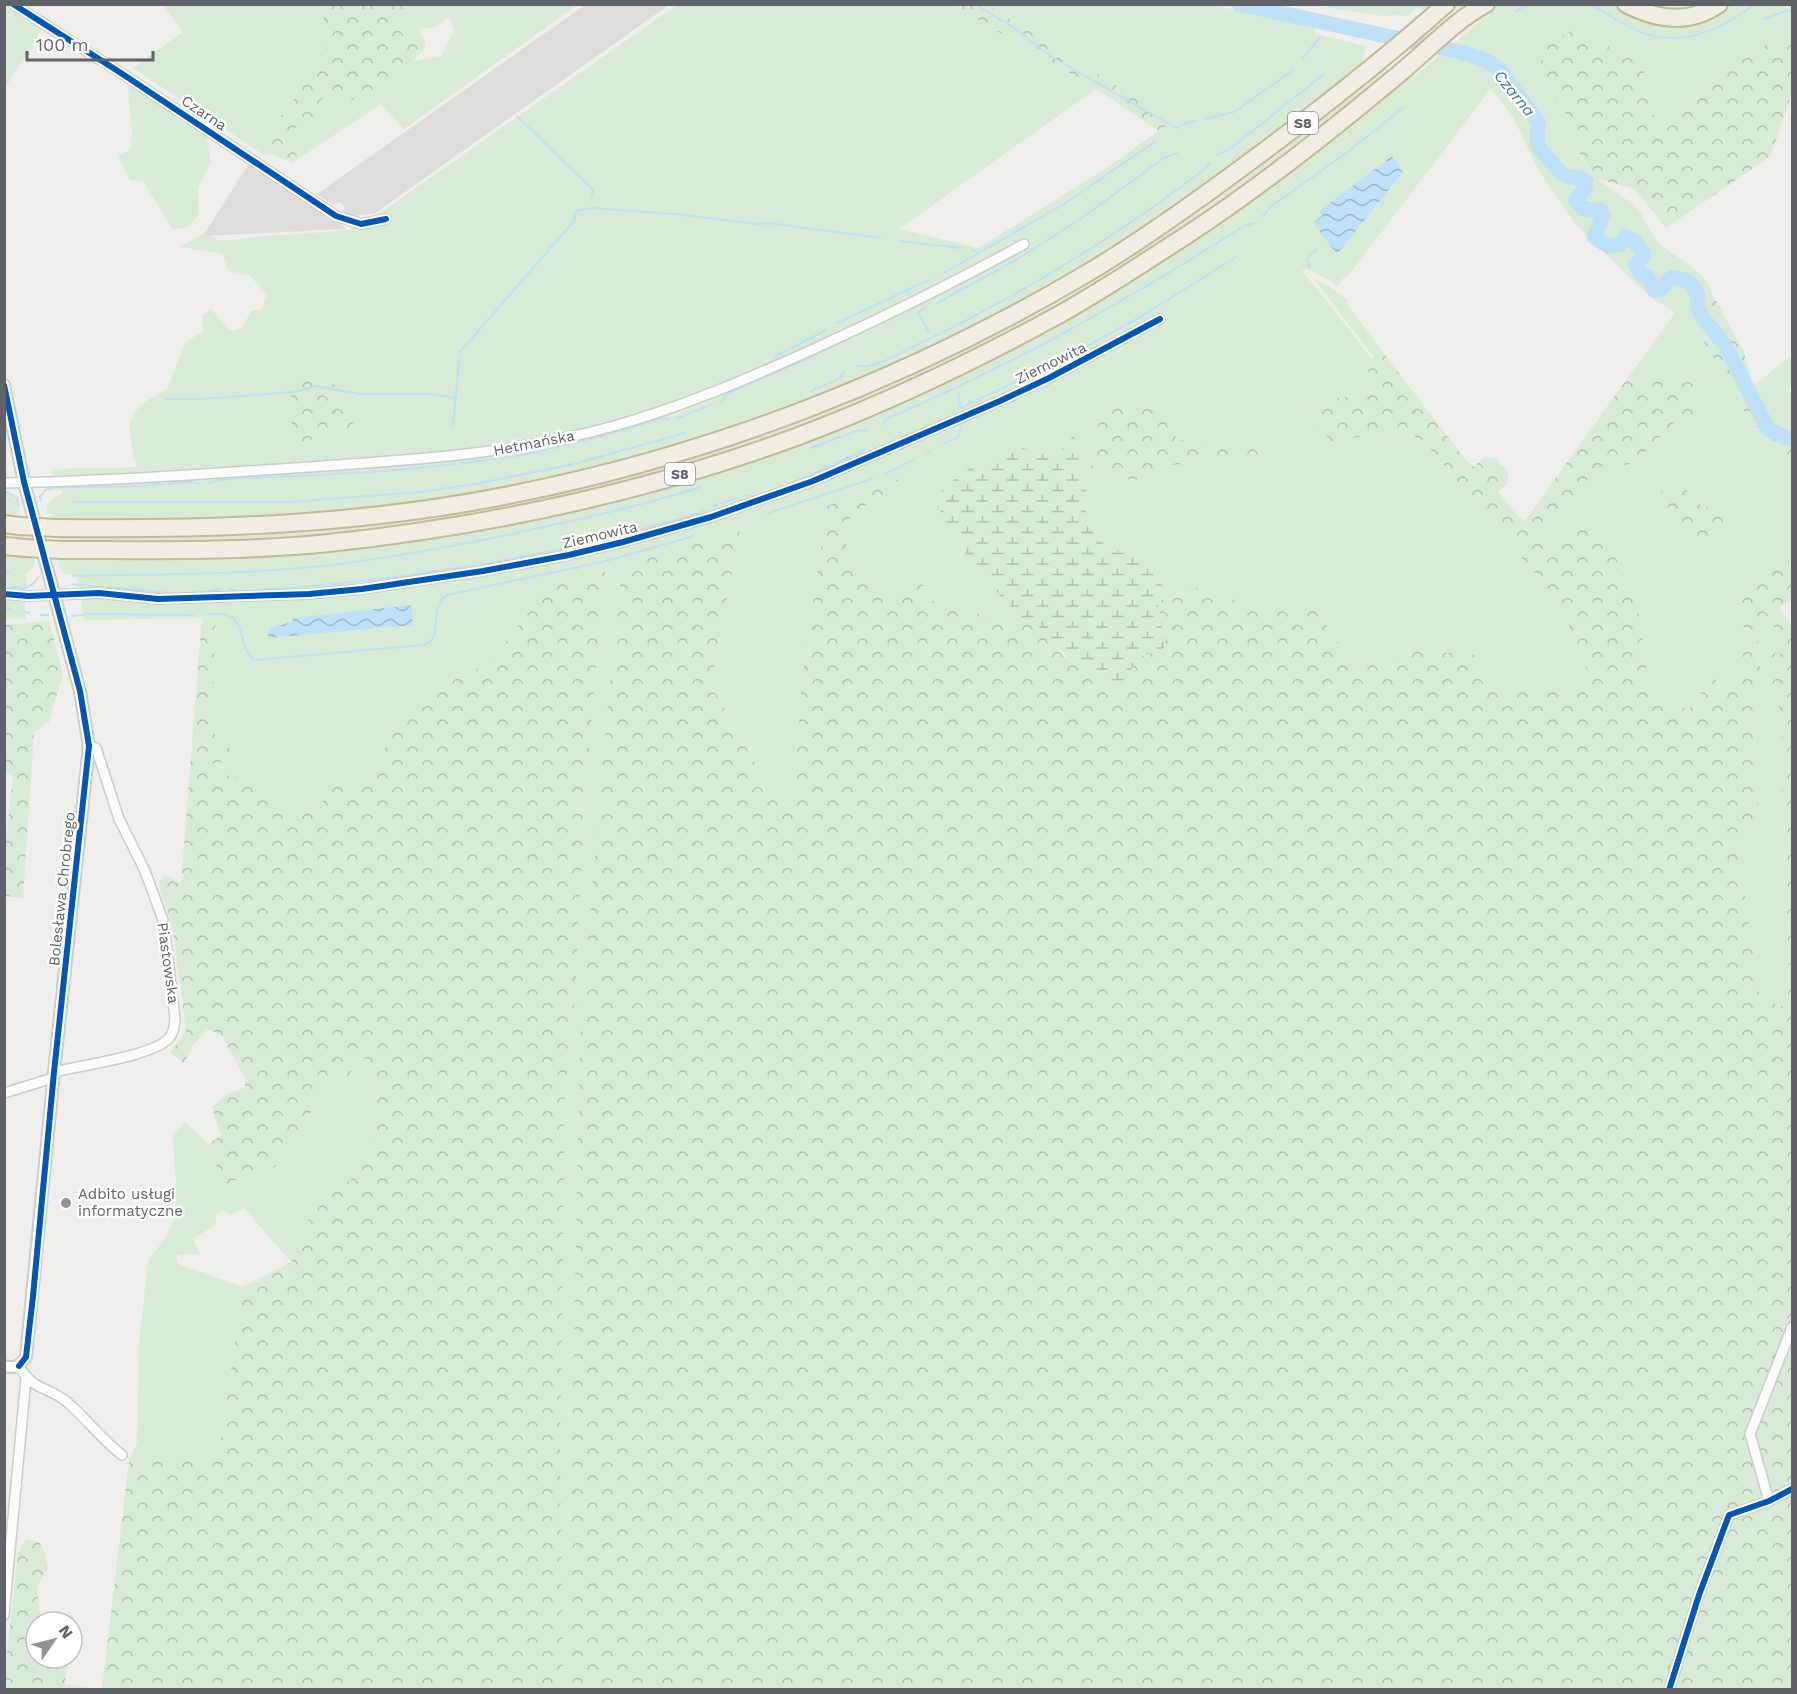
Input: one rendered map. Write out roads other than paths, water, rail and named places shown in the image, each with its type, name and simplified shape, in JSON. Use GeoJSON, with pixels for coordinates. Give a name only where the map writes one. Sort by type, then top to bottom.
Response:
{"type":"FeatureCollection","features":[{"type":"Feature","properties":{"kind":"highway"},"geometry":{"type":"LineString","coordinates":[[1472,11],[1486,4]]}},
{"type":"Feature","properties":{"kind":"highway"},"geometry":{"type":"LineString","coordinates":[[1626,4],[1660,18],[1679,19],[1696,16],[1719,4]]}},
{"type":"Feature","properties":{"kind":"highway","name":"S8"},"geometry":{"type":"LineString","coordinates":[[12,525],[56,528],[164,529],[247,527],[385,514],[555,486],[602,475],[720,440],[908,368],[1085,275],[1138,242],[1302,123],[1442,8]]}},
{"type":"Feature","properties":{"kind":"highway","name":"S8"},"geometry":{"type":"LineString","coordinates":[[4,546],[62,550],[269,547],[328,543],[455,526],[555,507],[610,493],[729,460],[797,436],[915,387],[979,357],[1067,310],[1167,248],[1239,200],[1401,73],[1472,11]]}},
{"type":"Feature","properties":{"kind":"street","name":"Czarna"},"geometry":{"type":"LineString","coordinates":[[13,4],[336,216],[361,224],[386,219]]}},
{"type":"Feature","properties":{"kind":"street","name":"Hetmańska"},"geometry":{"type":"LineString","coordinates":[[4,483],[136,479],[440,458],[499,451],[588,432],[662,411],[757,375],[960,279],[1024,244]]}},
{"type":"Feature","properties":{"kind":"street","name":"Ziemowita"},"geometry":{"type":"LineString","coordinates":[[4,594],[99,593],[158,599],[309,594],[362,589],[483,571],[569,555],[711,517],[822,477],[1049,378],[1160,319]]}},
{"type":"Feature","properties":{"kind":"street","name":"Bolesława Chrobrego"},"geometry":{"type":"LineString","coordinates":[[4,385],[24,483],[80,691],[89,746],[30,1327],[26,1357],[19,1366]]}},
{"type":"Feature","properties":{"kind":"street","name":"Piastowska"},"geometry":{"type":"LineString","coordinates":[[54,1075],[136,1054],[166,1041],[174,1032],[175,1019],[165,923],[145,871],[119,819],[96,748],[89,746]]}},
{"type":"Feature","properties":{"kind":"street"},"geometry":{"type":"LineString","coordinates":[[4,1093],[54,1075]]}},
{"type":"Feature","properties":{"kind":"street"},"geometry":{"type":"LineString","coordinates":[[1769,1501],[1750,1434],[1792,1327]]}},
{"type":"Feature","properties":{"kind":"street"},"geometry":{"type":"LineString","coordinates":[[4,1366],[11,1368],[19,1366],[26,1378],[62,1398],[94,1431],[122,1455]]}},
{"type":"Feature","properties":{"kind":"street"},"geometry":{"type":"LineString","coordinates":[[4,1616],[26,1378]]}},
{"type":"Feature","properties":{"kind":"street"},"geometry":{"type":"LineString","coordinates":[[1669,1689],[1699,1595],[1729,1515],[1769,1501],[1792,1489]]}},
{"type":"Feature","properties":{"kind":"water"},"geometry":{"type":"Polygon","coordinates":[[[1392,156],[1403,172],[1337,254],[1313,223],[1322,216],[1319,211],[1392,156]]]}},
{"type":"Feature","properties":{"kind":"water"},"geometry":{"type":"Polygon","coordinates":[[[411,605],[413,625],[267,638],[270,628],[292,622],[293,618],[411,605]]]}},
{"type":"Feature","properties":{"kind":"waterway","name":"Czarna"},"geometry":{"type":"LineString","coordinates":[[1239,4],[1465,53],[1487,61],[1499,69],[1538,122],[1537,140],[1540,149],[1562,174],[1580,178],[1586,182],[1585,188],[1576,201],[1583,209],[1601,210],[1603,215],[1594,237],[1608,246],[1620,244],[1626,236],[1635,242],[1644,253],[1642,259],[1635,264],[1642,276],[1648,277],[1654,290],[1660,290],[1672,277],[1688,281],[1697,293],[1697,307],[1701,315],[1726,347],[1768,429],[1792,439]]}},
{"type":"Feature","properties":{"kind":"waterway"},"geometry":{"type":"LineString","coordinates":[[1516,11],[1529,4]]}},
{"type":"Feature","properties":{"kind":"waterway"},"geometry":{"type":"LineString","coordinates":[[1589,4],[1643,33],[1673,38],[1688,37],[1716,28],[1755,4]]}},
{"type":"Feature","properties":{"kind":"waterway"},"geometry":{"type":"LineString","coordinates":[[979,7],[1013,27],[1050,56],[1176,128],[1197,121]]}},
{"type":"Feature","properties":{"kind":"waterway"},"geometry":{"type":"LineString","coordinates":[[1765,19],[1785,11],[1792,11]]}},
{"type":"Feature","properties":{"kind":"waterway","name":"Czarna"},"geometry":{"type":"LineString","coordinates":[[1322,27],[1338,19]]}},
{"type":"Feature","properties":{"kind":"waterway"},"geometry":{"type":"LineString","coordinates":[[1303,58],[1320,37]]}},
{"type":"Feature","properties":{"kind":"waterway","name":"Czarna"},"geometry":{"type":"LineString","coordinates":[[1462,60],[1465,53]]}},
{"type":"Feature","properties":{"kind":"waterway","name":"Czarna"},"geometry":{"type":"LineString","coordinates":[[1487,61],[1490,58]]}},
{"type":"Feature","properties":{"kind":"waterway"},"geometry":{"type":"LineString","coordinates":[[1205,119],[1234,112],[1292,71]]}},
{"type":"Feature","properties":{"kind":"waterway"},"geometry":{"type":"LineString","coordinates":[[1217,155],[1230,149],[1324,74]]}},
{"type":"Feature","properties":{"kind":"waterway"},"geometry":{"type":"LineString","coordinates":[[1263,216],[1273,205],[1349,151],[1403,108]]}},
{"type":"Feature","properties":{"kind":"waterway"},"geometry":{"type":"LineString","coordinates":[[517,116],[593,190],[592,197]]}},
{"type":"Feature","properties":{"kind":"waterway"},"geometry":{"type":"LineString","coordinates":[[944,273],[1061,206],[1156,141]]}},
{"type":"Feature","properties":{"kind":"waterway"},"geometry":{"type":"LineString","coordinates":[[937,303],[1014,261],[1079,220],[1164,158],[1177,153]]}},
{"type":"Feature","properties":{"kind":"waterway"},"geometry":{"type":"LineString","coordinates":[[857,366],[873,365],[890,359],[1032,284],[1137,218],[1210,163]]}},
{"type":"Feature","properties":{"kind":"waterway"},"geometry":{"type":"LineString","coordinates":[[453,426],[460,352],[574,221],[576,211],[591,208],[675,214],[757,224],[769,223],[880,238]]}},
{"type":"Feature","properties":{"kind":"waterway"},"geometry":{"type":"LineString","coordinates":[[884,424],[886,419],[979,377],[1069,330],[1157,280],[1244,226],[1254,223]]}},
{"type":"Feature","properties":{"kind":"waterway"},"geometry":{"type":"LineString","coordinates":[[900,241],[961,248]]}},
{"type":"Feature","properties":{"kind":"waterway"},"geometry":{"type":"LineString","coordinates":[[1309,268],[1307,259],[1317,249]]}},
{"type":"Feature","properties":{"kind":"waterway"},"geometry":{"type":"LineString","coordinates":[[972,250],[979,253]]}},
{"type":"Feature","properties":{"kind":"waterway"},"geometry":{"type":"LineString","coordinates":[[958,394],[961,408],[1067,357],[1142,316],[1236,257]]}},
{"type":"Feature","properties":{"kind":"waterway"},"geometry":{"type":"LineString","coordinates":[[910,294],[907,290],[929,280]]}},
{"type":"Feature","properties":{"kind":"waterway"},"geometry":{"type":"LineString","coordinates":[[838,323],[907,290]]}},
{"type":"Feature","properties":{"kind":"waterway"},"geometry":{"type":"LineString","coordinates":[[925,308],[918,312],[929,332]]}},
{"type":"Feature","properties":{"kind":"waterway"},"geometry":{"type":"LineString","coordinates":[[774,357],[826,330]]}},
{"type":"Feature","properties":{"kind":"waterway"},"geometry":{"type":"LineString","coordinates":[[720,402],[725,395],[828,349]]}},
{"type":"Feature","properties":{"kind":"waterway"},"geometry":{"type":"LineString","coordinates":[[811,391],[838,379],[844,372]]}},
{"type":"Feature","properties":{"kind":"waterway"},"geometry":{"type":"LineString","coordinates":[[166,399],[203,399],[294,392],[316,386],[359,394],[431,394],[454,398]]}},
{"type":"Feature","properties":{"kind":"waterway"},"geometry":{"type":"LineString","coordinates":[[678,418],[711,405]]}},
{"type":"Feature","properties":{"kind":"waterway"},"geometry":{"type":"LineString","coordinates":[[209,483],[219,480],[411,469],[487,460],[560,447],[662,418],[669,420]]}},
{"type":"Feature","properties":{"kind":"waterway"},"geometry":{"type":"LineString","coordinates":[[944,444],[959,436],[960,429]]}},
{"type":"Feature","properties":{"kind":"waterway"},"geometry":{"type":"LineString","coordinates":[[811,448],[859,430],[866,431]]}},
{"type":"Feature","properties":{"kind":"waterway"},"geometry":{"type":"LineString","coordinates":[[73,502],[290,502],[420,492],[475,484],[574,464],[685,433]]}},
{"type":"Feature","properties":{"kind":"waterway"},"geometry":{"type":"LineString","coordinates":[[746,495],[756,497],[866,449]]}},
{"type":"Feature","properties":{"kind":"waterway"},"geometry":{"type":"LineString","coordinates":[[885,474],[913,460]]}},
{"type":"Feature","properties":{"kind":"waterway"},"geometry":{"type":"LineString","coordinates":[[768,513],[872,479]]}},
{"type":"Feature","properties":{"kind":"waterway"},"geometry":{"type":"LineString","coordinates":[[41,500],[40,497],[45,490],[59,487],[123,487],[190,482],[199,484]]}},
{"type":"Feature","properties":{"kind":"waterway"},"geometry":{"type":"LineString","coordinates":[[73,576],[244,572],[353,562],[430,550],[531,530],[701,487]]}},
{"type":"Feature","properties":{"kind":"waterway"},"geometry":{"type":"LineString","coordinates":[[4,490],[17,498],[19,505]]}},
{"type":"Feature","properties":{"kind":"waterway"},"geometry":{"type":"LineString","coordinates":[[713,506],[737,498]]}},
{"type":"Feature","properties":{"kind":"waterway"},"geometry":{"type":"LineString","coordinates":[[229,588],[236,591],[320,585],[403,576],[486,563],[585,544],[705,510]]}},
{"type":"Feature","properties":{"kind":"waterway"},"geometry":{"type":"LineString","coordinates":[[208,614],[224,614],[232,617],[239,627],[247,651],[255,660],[424,645],[434,636],[438,608],[447,595],[606,561],[694,536]]}},
{"type":"Feature","properties":{"kind":"waterway"},"geometry":{"type":"LineString","coordinates":[[4,571],[9,572]]}},
{"type":"Feature","properties":{"kind":"waterway"},"geometry":{"type":"LineString","coordinates":[[4,587],[28,587],[38,577]]}},
{"type":"Feature","properties":{"kind":"waterway"},"geometry":{"type":"LineString","coordinates":[[73,584],[184,594],[209,592],[220,588]]}},
{"type":"Feature","properties":{"kind":"waterway"},"geometry":{"type":"LineString","coordinates":[[4,608],[10,609]]}},
{"type":"Feature","properties":{"kind":"waterway"},"geometry":{"type":"LineString","coordinates":[[24,612],[29,613]]}},
{"type":"Feature","properties":{"kind":"waterway"},"geometry":{"type":"LineString","coordinates":[[72,616],[89,614],[193,615]]}},
{"type":"Feature","properties":{"kind":"waterway"},"geometry":{"type":"LineString","coordinates":[[41,615],[48,615]]}},
{"type":"Feature","properties":{"kind":"place","name":"Adbito usługi informatyczne"},"geometry":{"type":"Point","coordinates":[66,1203]}}]}
